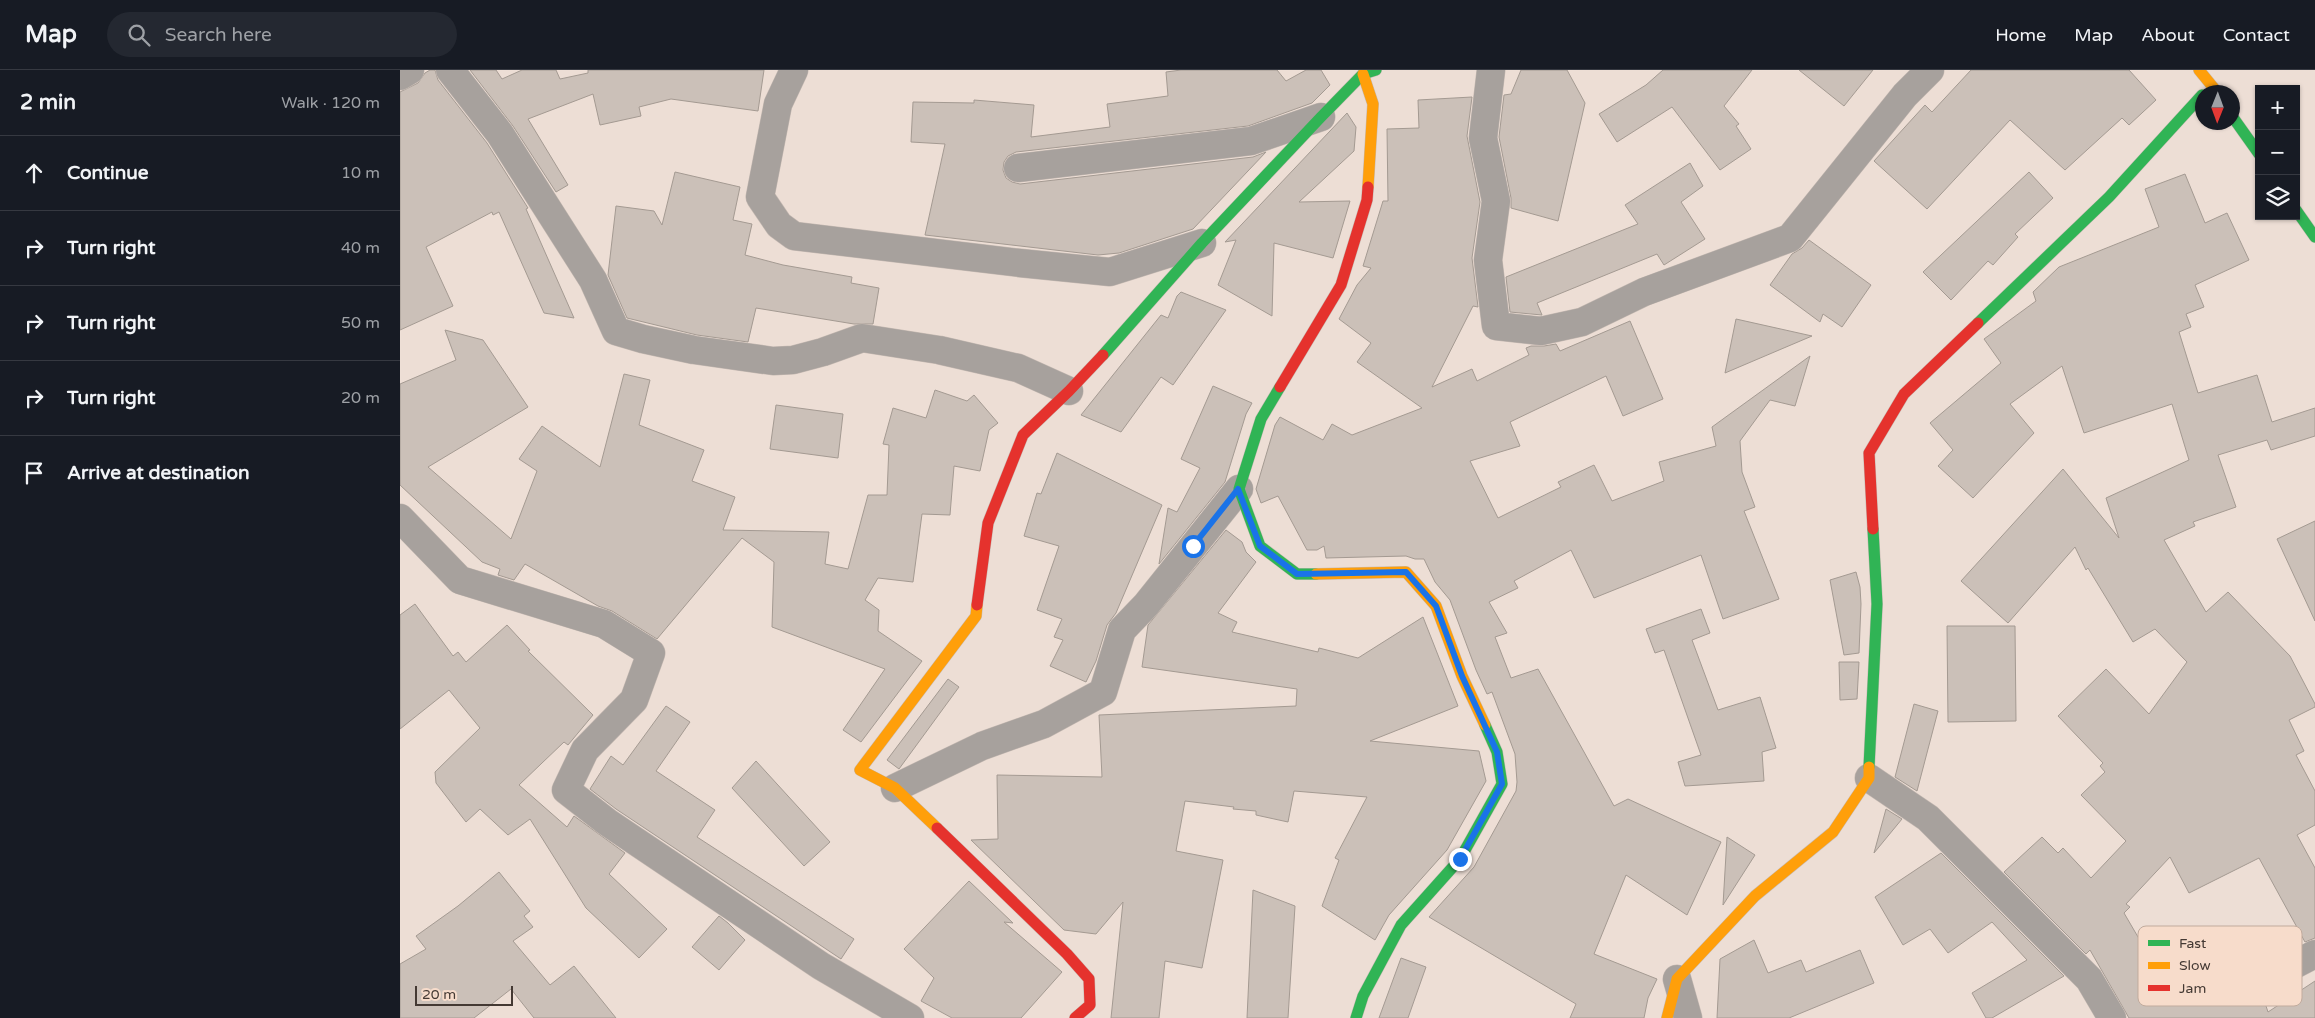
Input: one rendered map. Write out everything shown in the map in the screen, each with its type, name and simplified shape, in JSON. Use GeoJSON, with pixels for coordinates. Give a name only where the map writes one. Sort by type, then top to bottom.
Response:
{"type":"FeatureCollection","features":[{"type":"Feature","properties":{"kind":"main road"},"geometry":{"type":"LineString","coordinates":[[1075,1018],[1090,1005],[1089,979],[1067,954],[895,788],[860,770],[976,616],[988,523],[1023,435],[1069,392],[1148,306],[1202,243],[1321,117],[1364,74],[1376,70]]}},
{"type":"Feature","properties":{"kind":"main road"},"geometry":{"type":"LineString","coordinates":[[1356,1018],[1363,996],[1401,925],[1460,859],[1502,784],[1497,752],[1462,676],[1436,606],[1406,572],[1297,574],[1260,546],[1238,489],[1261,419],[1341,285],[1367,200],[1373,104],[1364,74]]}},
{"type":"Feature","properties":{"kind":"main road"},"geometry":{"type":"LineString","coordinates":[[1667,1018],[1677,979],[1755,896],[1833,832],[1869,778],[1877,604],[1869,453],[1904,394],[2109,197],[2195,100]]}},
{"type":"Feature","properties":{"kind":"main road"},"geometry":{"type":"LineString","coordinates":[[2240,127],[2255,148]]}},
{"type":"Feature","properties":{"kind":"main road"},"geometry":{"type":"LineString","coordinates":[[2300,216],[2315,238]]}},
{"type":"Feature","properties":{"kind":"street"},"geometry":{"type":"LineString","coordinates":[[400,76],[410,70]]}},
{"type":"Feature","properties":{"kind":"street"},"geometry":{"type":"LineString","coordinates":[[450,70],[500,134],[593,280],[616,331],[643,340],[694,350],[773,361],[793,360],[862,338],[939,350],[1018,368],[1069,392]]}},
{"type":"Feature","properties":{"kind":"street"},"geometry":{"type":"LineString","coordinates":[[794,70],[778,104],[760,197],[779,224],[794,236],[1020,264],[1110,272],[1202,243]]}},
{"type":"Feature","properties":{"kind":"street"},"geometry":{"type":"LineString","coordinates":[[1491,70],[1483,138],[1496,201],[1488,260],[1496,326],[1540,331],[1582,322],[1644,292],[1790,238],[1905,95],[1930,70]]}},
{"type":"Feature","properties":{"kind":"street"},"geometry":{"type":"LineString","coordinates":[[1018,168],[1251,141],[1321,117]]}},
{"type":"Feature","properties":{"kind":"street"},"geometry":{"type":"LineString","coordinates":[[895,788],[982,746],[1044,724],[1103,692],[1122,630],[1146,605],[1238,489]]}},
{"type":"Feature","properties":{"kind":"street"},"geometry":{"type":"LineString","coordinates":[[400,518],[460,580],[604,624],[651,653],[634,700],[585,750],[566,790],[607,822],[821,966],[910,1018]]}},
{"type":"Feature","properties":{"kind":"street"},"geometry":{"type":"LineString","coordinates":[[1869,778],[1928,818],[2089,979],[2112,1018]]}},
{"type":"Feature","properties":{"kind":"street"},"geometry":{"type":"LineString","coordinates":[[2302,961],[2315,954]]}},
{"type":"Feature","properties":{"kind":"street"},"geometry":{"type":"LineString","coordinates":[[1677,979],[1688,1018]]}},
{"type":"Feature","properties":{"kind":"building"},"geometry":{"type":"Polygon","coordinates":[[[435,70],[438,80],[487,143],[528,208],[526,209],[574,318],[544,313],[499,212],[493,215],[492,212],[426,247],[453,306],[400,330],[400,92],[418,83],[425,73],[435,70]]]}},
{"type":"Feature","properties":{"kind":"building"},"geometry":{"type":"Polygon","coordinates":[[[470,70],[496,70],[502,79],[522,70],[556,70],[560,79],[588,73],[588,70],[764,70],[758,111],[671,99],[639,107],[641,116],[600,125],[593,94],[528,119],[568,185],[556,192],[513,126],[470,70]]]}},
{"type":"Feature","properties":{"kind":"building"},"geometry":{"type":"Polygon","coordinates":[[[1181,70],[1277,70],[1286,81],[1306,70],[1321,70],[1330,85],[1312,103],[1248,126],[1016,152],[1008,156],[1004,162],[1003,170],[1006,178],[1020,184],[1253,157],[1266,152],[1193,229],[1119,253],[1098,255],[925,235],[945,144],[911,142],[913,102],[974,103],[974,100],[1034,105],[1031,137],[1110,127],[1107,104],[1168,96],[1166,72],[1181,70]]]}},
{"type":"Feature","properties":{"kind":"building"},"geometry":{"type":"Polygon","coordinates":[[[1521,70],[1567,70],[1585,103],[1558,221],[1511,208],[1511,198],[1499,137],[1504,95],[1511,94],[1521,70]]]}},
{"type":"Feature","properties":{"kind":"building"},"geometry":{"type":"Polygon","coordinates":[[[1663,70],[1752,70],[1724,106],[1739,124],[1736,126],[1751,149],[1720,170],[1672,107],[1617,142],[1599,114],[1646,85],[1663,70]]]}},
{"type":"Feature","properties":{"kind":"building"},"geometry":{"type":"Polygon","coordinates":[[[1799,70],[1873,70],[1844,106],[1799,70]]]}},
{"type":"Feature","properties":{"kind":"building"},"geometry":{"type":"Polygon","coordinates":[[[1971,70],[2129,70],[2156,100],[2129,125],[2122,118],[2065,170],[2010,120],[1927,209],[1874,161],[1925,105],[1932,112],[1971,70]]]}},
{"type":"Feature","properties":{"kind":"building"},"geometry":{"type":"Polygon","coordinates":[[[1472,97],[1467,136],[1480,202],[1472,258],[1478,307],[1473,306],[1432,387],[1472,369],[1477,381],[1529,355],[1526,348],[1531,346],[1556,344],[1560,351],[1630,321],[1663,399],[1623,416],[1606,376],[1510,422],[1520,446],[1470,461],[1498,518],[1561,487],[1558,482],[1594,465],[1612,501],[1664,481],[1659,462],[1716,446],[1712,427],[1810,356],[1795,406],[1770,400],[1740,441],[1742,472],[1755,507],[1744,511],[1779,599],[1723,619],[1701,555],[1594,598],[1571,550],[1514,581],[1518,588],[1489,602],[1507,633],[1495,637],[1511,678],[1538,669],[1614,806],[1628,799],[1721,842],[1687,915],[1626,875],[1594,954],[1657,979],[1648,998],[1644,1018],[1570,1018],[1576,1004],[1429,917],[1474,867],[1516,791],[1515,754],[1492,692],[1487,694],[1450,600],[1435,582],[1424,559],[1406,556],[1326,558],[1324,546],[1317,550],[1307,550],[1278,496],[1261,503],[1256,489],[1275,425],[1280,417],[1323,440],[1332,424],[1352,435],[1422,408],[1357,362],[1371,343],[1339,319],[1357,285],[1371,268],[1363,266],[1383,201],[1388,201],[1387,129],[1419,128],[1418,100],[1472,97]]]}},
{"type":"Feature","properties":{"kind":"building"},"geometry":{"type":"Polygon","coordinates":[[[1347,113],[1356,127],[1354,151],[1299,202],[1350,201],[1333,258],[1274,243],[1272,316],[1218,285],[1236,240],[1225,242],[1347,113]]]}},
{"type":"Feature","properties":{"kind":"building"},"geometry":{"type":"Polygon","coordinates":[[[1690,163],[1703,186],[1681,202],[1705,239],[1664,265],[1657,254],[1537,303],[1542,315],[1510,312],[1506,277],[1638,224],[1625,205],[1690,163]]]}},
{"type":"Feature","properties":{"kind":"building"},"geometry":{"type":"Polygon","coordinates":[[[675,172],[740,187],[733,220],[752,224],[745,255],[783,265],[852,277],[851,283],[879,288],[873,324],[854,324],[756,308],[748,342],[697,335],[627,318],[608,275],[616,206],[654,211],[662,225],[675,172]]]}},
{"type":"Feature","properties":{"kind":"building"},"geometry":{"type":"Polygon","coordinates":[[[2029,172],[2053,198],[2015,234],[2018,237],[1993,265],[1988,261],[1951,300],[1923,272],[2029,172]]]}},
{"type":"Feature","properties":{"kind":"building"},"geometry":{"type":"Polygon","coordinates":[[[2185,174],[2205,223],[2227,213],[2249,260],[2195,285],[2204,307],[2186,314],[2191,327],[2179,332],[2198,393],[2257,375],[2272,422],[2315,408],[2315,436],[2271,450],[2267,440],[2218,455],[2236,507],[2193,522],[2195,526],[2164,540],[2206,612],[2228,592],[2290,656],[2315,704],[2315,707],[2289,720],[2304,751],[2296,755],[2315,791],[2315,825],[2297,835],[2315,868],[2315,938],[2305,942],[2302,937],[2302,926],[2296,926],[2259,858],[2189,893],[2170,857],[2126,904],[2130,907],[2124,913],[2138,937],[2138,1006],[2266,1006],[2268,1012],[2277,1006],[2302,1006],[2302,990],[2315,981],[2315,1018],[2129,1018],[2090,950],[2086,954],[2004,872],[2042,837],[2058,853],[2063,848],[2091,878],[2126,841],[2081,795],[2105,772],[2100,766],[2103,763],[2058,716],[2106,669],[2149,714],[2187,662],[2155,629],[2133,642],[2088,568],[2086,570],[2075,547],[2008,623],[1961,581],[2063,469],[2119,538],[2106,498],[2189,460],[2172,404],[2084,433],[2062,366],[2010,404],[2034,433],[1973,498],[1938,466],[1953,450],[1930,423],[2001,363],[1984,339],[2036,301],[2033,292],[2059,267],[2159,227],[2145,189],[2185,174]]]}},
{"type":"Feature","properties":{"kind":"building"},"geometry":{"type":"Polygon","coordinates":[[[1809,240],[1871,285],[1842,327],[1823,314],[1820,322],[1770,285],[1792,254],[1802,248],[1809,240]]]}},
{"type":"Feature","properties":{"kind":"building"},"geometry":{"type":"Polygon","coordinates":[[[1181,292],[1226,310],[1173,385],[1161,377],[1121,432],[1081,415],[1161,315],[1168,318],[1177,296],[1181,292]]]}},
{"type":"Feature","properties":{"kind":"building"},"geometry":{"type":"Polygon","coordinates":[[[1736,319],[1812,336],[1725,373],[1736,319]]]}},
{"type":"Feature","properties":{"kind":"building"},"geometry":{"type":"Polygon","coordinates":[[[445,330],[483,340],[528,407],[428,467],[511,539],[537,471],[519,459],[542,426],[600,467],[624,374],[650,380],[639,425],[704,450],[692,481],[735,497],[723,530],[829,532],[825,564],[848,569],[868,495],[887,495],[889,445],[883,444],[893,408],[926,418],[935,390],[967,401],[974,395],[998,423],[989,430],[980,471],[954,466],[950,515],[922,514],[913,582],[878,578],[865,600],[879,610],[878,631],[922,661],[861,742],[843,730],[885,669],[772,627],[774,562],[742,538],[657,639],[612,611],[598,606],[525,564],[514,580],[498,575],[500,569],[482,562],[400,485],[400,384],[456,360],[445,330]]]}},
{"type":"Feature","properties":{"kind":"building"},"geometry":{"type":"Polygon","coordinates":[[[1213,386],[1252,403],[1246,414],[1225,482],[1159,564],[1168,508],[1177,512],[1200,468],[1181,459],[1213,386]]]}},
{"type":"Feature","properties":{"kind":"building"},"geometry":{"type":"Polygon","coordinates":[[[776,405],[843,414],[838,458],[770,449],[776,405]]]}},
{"type":"Feature","properties":{"kind":"building"},"geometry":{"type":"Polygon","coordinates":[[[1057,453],[1162,505],[1116,613],[1107,625],[1096,661],[1086,682],[1050,666],[1063,640],[1054,637],[1062,619],[1037,610],[1059,546],[1024,536],[1037,493],[1041,494],[1057,453]]]}},
{"type":"Feature","properties":{"kind":"building"},"geometry":{"type":"Polygon","coordinates":[[[2315,521],[2315,621],[2277,539],[2315,521]]]}},
{"type":"Feature","properties":{"kind":"building"},"geometry":{"type":"Polygon","coordinates":[[[1226,530],[1242,542],[1246,552],[1256,562],[1218,613],[1237,622],[1232,632],[1318,652],[1319,648],[1358,658],[1423,617],[1458,706],[1370,741],[1479,751],[1486,781],[1447,850],[1389,915],[1375,940],[1322,906],[1339,860],[1335,858],[1367,797],[1294,791],[1288,822],[1256,815],[1256,811],[1185,801],[1176,851],[1223,860],[1202,968],[1165,961],[1159,1018],[1111,1018],[1123,902],[1096,934],[1064,930],[971,840],[998,839],[997,775],[1102,777],[1099,715],[1296,706],[1297,689],[1142,667],[1148,625],[1226,530]]]}},
{"type":"Feature","properties":{"kind":"building"},"geometry":{"type":"Polygon","coordinates":[[[1856,572],[1860,587],[1861,604],[1859,653],[1844,655],[1830,580],[1856,572]]]}},
{"type":"Feature","properties":{"kind":"building"},"geometry":{"type":"Polygon","coordinates":[[[415,604],[453,656],[458,652],[466,662],[507,625],[530,650],[528,651],[593,715],[568,745],[564,742],[519,785],[567,827],[574,816],[625,853],[609,874],[667,929],[639,958],[586,908],[530,819],[508,835],[480,809],[466,822],[436,783],[435,772],[480,728],[449,690],[400,729],[400,615],[415,604]]]}},
{"type":"Feature","properties":{"kind":"building"},"geometry":{"type":"Polygon","coordinates":[[[1701,609],[1710,633],[1692,640],[1718,710],[1760,697],[1776,748],[1762,752],[1764,781],[1685,786],[1678,762],[1701,755],[1664,650],[1655,653],[1646,629],[1701,609]]]}},
{"type":"Feature","properties":{"kind":"building"},"geometry":{"type":"Polygon","coordinates":[[[1947,626],[2015,626],[2016,721],[1948,722],[1947,626]]]}},
{"type":"Feature","properties":{"kind":"building"},"geometry":{"type":"Polygon","coordinates":[[[1839,662],[1859,662],[1857,699],[1840,700],[1839,662]]]}},
{"type":"Feature","properties":{"kind":"building"},"geometry":{"type":"Polygon","coordinates":[[[948,679],[959,687],[899,769],[887,760],[948,679]]]}},
{"type":"Feature","properties":{"kind":"building"},"geometry":{"type":"Polygon","coordinates":[[[1914,704],[1938,711],[1917,791],[1895,777],[1914,704]]]}},
{"type":"Feature","properties":{"kind":"building"},"geometry":{"type":"Polygon","coordinates":[[[666,706],[690,722],[656,771],[715,810],[697,837],[854,939],[841,959],[616,809],[590,789],[611,756],[623,765],[666,706]]]}},
{"type":"Feature","properties":{"kind":"building"},"geometry":{"type":"Polygon","coordinates":[[[756,761],[830,842],[804,866],[732,788],[756,761]]]}},
{"type":"Feature","properties":{"kind":"building"},"geometry":{"type":"Polygon","coordinates":[[[1886,809],[1902,819],[1874,853],[1886,809]]]}},
{"type":"Feature","properties":{"kind":"building"},"geometry":{"type":"Polygon","coordinates":[[[1727,837],[1755,855],[1723,905],[1727,837]]]}},
{"type":"Feature","properties":{"kind":"building"},"geometry":{"type":"Polygon","coordinates":[[[1941,853],[2064,976],[1992,1018],[1986,1018],[1972,993],[2027,960],[1992,922],[1948,953],[1930,929],[1903,945],[1875,897],[1941,853]]]}},
{"type":"Feature","properties":{"kind":"building"},"geometry":{"type":"Polygon","coordinates":[[[499,872],[530,911],[524,916],[533,927],[513,941],[550,985],[574,966],[616,1018],[534,1018],[511,989],[474,1018],[400,1018],[400,964],[426,949],[416,936],[458,906],[499,872]]]}},
{"type":"Feature","properties":{"kind":"building"},"geometry":{"type":"Polygon","coordinates":[[[969,881],[1013,923],[1004,922],[1062,972],[1021,1018],[952,1018],[921,1001],[934,978],[904,949],[969,881]]]}},
{"type":"Feature","properties":{"kind":"building"},"geometry":{"type":"Polygon","coordinates":[[[1253,890],[1295,906],[1288,1018],[1247,1018],[1253,890]]]}},
{"type":"Feature","properties":{"kind":"building"},"geometry":{"type":"Polygon","coordinates":[[[719,916],[745,940],[719,970],[692,947],[719,916]]]}},
{"type":"Feature","properties":{"kind":"building"},"geometry":{"type":"Polygon","coordinates":[[[1754,940],[1768,973],[1801,960],[1806,972],[1860,950],[1874,983],[1789,1018],[1717,1018],[1720,959],[1754,940]]]}},
{"type":"Feature","properties":{"kind":"building"},"geometry":{"type":"Polygon","coordinates":[[[1401,958],[1426,967],[1408,1018],[1379,1018],[1401,958]]]}},
{"type":"Feature","properties":{"kind":"traffic: fast"},"geometry":{"type":"LineString","coordinates":[[1103,355],[1202,243],[1321,117],[1363,74],[1376,70]]}},
{"type":"Feature","properties":{"kind":"traffic: fast"},"geometry":{"type":"LineString","coordinates":[[1978,323],[2109,197],[2195,103]]}},
{"type":"Feature","properties":{"kind":"traffic: fast"},"geometry":{"type":"LineString","coordinates":[[2240,127],[2255,148]]}},
{"type":"Feature","properties":{"kind":"traffic: fast"},"geometry":{"type":"LineString","coordinates":[[2300,216],[2315,237]]}},
{"type":"Feature","properties":{"kind":"traffic: fast"},"geometry":{"type":"LineString","coordinates":[[1280,387],[1261,419],[1239,489],[1260,546],[1297,574],[1316,574]]}},
{"type":"Feature","properties":{"kind":"traffic: fast"},"geometry":{"type":"LineString","coordinates":[[1869,767],[1877,604],[1873,529]]}},
{"type":"Feature","properties":{"kind":"traffic: fast"},"geometry":{"type":"LineString","coordinates":[[1356,1018],[1363,996],[1401,925],[1460,859],[1502,784],[1497,752],[1485,725]]}},
{"type":"Feature","properties":{"kind":"traffic: slow"},"geometry":{"type":"LineString","coordinates":[[2199,70],[2211,85]]}},
{"type":"Feature","properties":{"kind":"traffic: slow"},"geometry":{"type":"LineString","coordinates":[[1363,74],[1373,104],[1368,187]]}},
{"type":"Feature","properties":{"kind":"traffic: slow"},"geometry":{"type":"LineString","coordinates":[[1316,574],[1406,572],[1436,606],[1462,676],[1485,725]]}},
{"type":"Feature","properties":{"kind":"traffic: slow"},"geometry":{"type":"LineString","coordinates":[[937,828],[895,788],[860,770],[976,616],[977,605]]}},
{"type":"Feature","properties":{"kind":"traffic: slow"},"geometry":{"type":"LineString","coordinates":[[1667,1018],[1677,979],[1755,896],[1833,832],[1869,778],[1869,767]]}},
{"type":"Feature","properties":{"kind":"traffic: jam"},"geometry":{"type":"LineString","coordinates":[[1280,387],[1341,285],[1367,200],[1368,187]]}},
{"type":"Feature","properties":{"kind":"traffic: jam"},"geometry":{"type":"LineString","coordinates":[[1873,529],[1869,453],[1904,394],[1978,323]]}},
{"type":"Feature","properties":{"kind":"traffic: jam"},"geometry":{"type":"LineString","coordinates":[[977,605],[988,523],[1023,435],[1103,355]]}},
{"type":"Feature","properties":{"kind":"traffic: jam"},"geometry":{"type":"LineString","coordinates":[[937,828],[1067,954],[1089,979],[1090,1005],[1075,1018]]}},
{"type":"Feature","properties":{"kind":"route"},"geometry":{"type":"LineString","coordinates":[[1193,546],[1238,489],[1260,546],[1297,574],[1406,572],[1436,606],[1462,676],[1497,752],[1502,784],[1460,859]]}}]}
